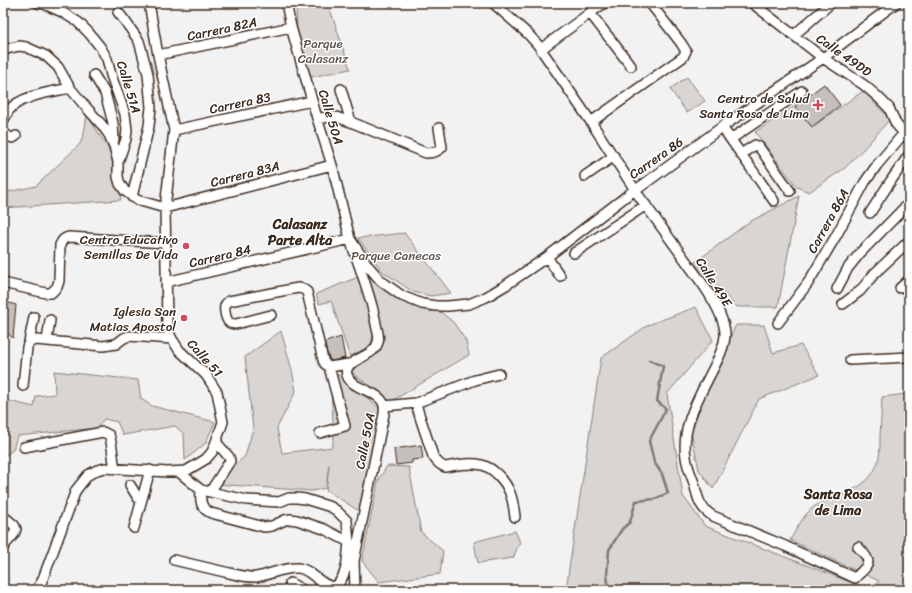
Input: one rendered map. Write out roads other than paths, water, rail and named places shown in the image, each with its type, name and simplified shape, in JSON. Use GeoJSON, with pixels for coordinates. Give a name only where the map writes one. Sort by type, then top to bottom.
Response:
{"type":"FeatureCollection","features":[{"type":"Feature","properties":{"kind":"street","name":"Calle 51A"},"geometry":{"type":"LineString","coordinates":[[38,3],[62,12],[78,22],[89,32],[101,48],[107,59],[111,76],[125,114],[127,130],[126,139],[118,162],[118,177],[120,184],[125,192],[136,200],[165,208]]}},
{"type":"Feature","properties":{"kind":"street","name":"Calle 51"},"geometry":{"type":"LineString","coordinates":[[36,590],[47,566],[76,490],[84,480],[93,472],[105,468],[179,472],[186,471],[206,459],[212,452],[222,422],[217,392],[206,375],[179,350],[169,333],[167,323],[165,208],[174,130],[158,55],[149,3]]}},
{"type":"Feature","properties":{"kind":"street","name":"Calle 50A"},"geometry":{"type":"LineString","coordinates":[[286,3],[291,27],[332,166],[350,239],[373,306],[379,340],[377,347],[372,352],[349,364],[346,370],[346,375],[352,382],[378,397],[384,406],[354,561],[355,590]]}},
{"type":"Feature","properties":{"kind":"street","name":"Calle 49E"},"geometry":{"type":"LineString","coordinates":[[493,3],[528,34],[541,49],[592,122],[646,205],[706,289],[717,308],[725,331],[723,346],[691,416],[685,439],[686,457],[697,496],[703,509],[713,516],[785,546],[855,578],[867,566],[868,560],[858,548]]}},
{"type":"Feature","properties":{"kind":"street"},"geometry":{"type":"LineString","coordinates":[[541,49],[604,3]]}},
{"type":"Feature","properties":{"kind":"street"},"geometry":{"type":"LineString","coordinates":[[592,122],[684,57],[686,51],[681,43],[650,3]]}},
{"type":"Feature","properties":{"kind":"street","name":"Calle 49DD"},"geometry":{"type":"LineString","coordinates":[[752,3],[823,58],[864,85],[889,108],[896,124],[907,133]]}},
{"type":"Feature","properties":{"kind":"street"},"geometry":{"type":"LineString","coordinates":[[794,35],[831,3]]}},
{"type":"Feature","properties":{"kind":"street","name":"Carrera 86"},"geometry":{"type":"LineString","coordinates":[[422,304],[452,306],[468,304],[486,297],[506,285],[547,257],[633,191],[722,127],[823,58],[896,3]]}},
{"type":"Feature","properties":{"kind":"street"},"geometry":{"type":"LineString","coordinates":[[118,12],[125,20],[138,41],[148,74],[152,107],[132,197]]}},
{"type":"Feature","properties":{"kind":"street"},"geometry":{"type":"LineString","coordinates":[[590,13],[631,66]]}},
{"type":"Feature","properties":{"kind":"street","name":"Carrera 82A"},"geometry":{"type":"LineString","coordinates":[[158,55],[291,27]]}},
{"type":"Feature","properties":{"kind":"street"},"geometry":{"type":"LineString","coordinates":[[3,50],[19,46],[26,47],[46,56],[58,67],[70,88],[102,125],[114,146]]}},
{"type":"Feature","properties":{"kind":"street"},"geometry":{"type":"LineString","coordinates":[[94,75],[105,93],[112,123],[114,146],[118,162]]}},
{"type":"Feature","properties":{"kind":"street"},"geometry":{"type":"LineString","coordinates":[[3,121],[9,110],[21,101],[30,97],[70,88]]}},
{"type":"Feature","properties":{"kind":"street"},"geometry":{"type":"LineString","coordinates":[[341,89],[351,122]]}},
{"type":"Feature","properties":{"kind":"street"},"geometry":{"type":"LineString","coordinates":[[731,139],[802,91]]}},
{"type":"Feature","properties":{"kind":"street","name":"Carrera 83"},"geometry":{"type":"LineString","coordinates":[[174,130],[312,101]]}},
{"type":"Feature","properties":{"kind":"street"},"geometry":{"type":"LineString","coordinates":[[317,118],[336,117],[426,153],[434,153],[442,147],[439,128]]}},
{"type":"Feature","properties":{"kind":"street"},"geometry":{"type":"LineString","coordinates":[[722,127],[774,201]]}},
{"type":"Feature","properties":{"kind":"street"},"geometry":{"type":"LineString","coordinates":[[3,132],[9,137],[13,138],[16,136]]}},
{"type":"Feature","properties":{"kind":"street","name":"Carrera 86A"},"geometry":{"type":"LineString","coordinates":[[778,323],[808,283],[836,236],[865,182],[877,165],[907,133]]}},
{"type":"Feature","properties":{"kind":"street"},"geometry":{"type":"LineString","coordinates":[[741,154],[755,145],[759,147],[790,190]]}},
{"type":"Feature","properties":{"kind":"street"},"geometry":{"type":"LineString","coordinates":[[870,213],[909,155]]}},
{"type":"Feature","properties":{"kind":"street"},"geometry":{"type":"LineString","coordinates":[[585,176],[614,156]]}},
{"type":"Feature","properties":{"kind":"street","name":"Carrera 83A"},"geometry":{"type":"LineString","coordinates":[[165,208],[332,166]]}},
{"type":"Feature","properties":{"kind":"street"},"geometry":{"type":"LineString","coordinates":[[837,289],[848,268],[861,252],[909,203]]}},
{"type":"Feature","properties":{"kind":"street"},"geometry":{"type":"LineString","coordinates":[[574,253],[646,205]]}},
{"type":"Feature","properties":{"kind":"street"},"geometry":{"type":"LineString","coordinates":[[612,207],[622,221]]}},
{"type":"Feature","properties":{"kind":"street"},"geometry":{"type":"LineString","coordinates":[[587,226],[596,238]]}},
{"type":"Feature","properties":{"kind":"street"},"geometry":{"type":"LineString","coordinates":[[3,283],[51,293],[59,281],[61,241],[69,237],[165,243]]}},
{"type":"Feature","properties":{"kind":"street","name":"Calle 50A"},"geometry":{"type":"LineString","coordinates":[[350,239],[369,267],[381,281],[402,296],[422,304]]}},
{"type":"Feature","properties":{"kind":"street","name":"Carrera 84"},"geometry":{"type":"LineString","coordinates":[[166,282],[350,239]]}},
{"type":"Feature","properties":{"kind":"street"},"geometry":{"type":"LineString","coordinates":[[843,304],[860,291],[875,273],[909,241]]}},
{"type":"Feature","properties":{"kind":"street"},"geometry":{"type":"LineString","coordinates":[[547,257],[560,276]]}},
{"type":"Feature","properties":{"kind":"street"},"geometry":{"type":"LineString","coordinates":[[900,288],[909,280]]}},
{"type":"Feature","properties":{"kind":"street"},"geometry":{"type":"LineString","coordinates":[[272,315],[233,324],[228,320],[225,307],[229,301],[298,288],[304,289],[307,292],[323,360],[329,367],[345,426],[320,433]]}},
{"type":"Feature","properties":{"kind":"street"},"geometry":{"type":"LineString","coordinates":[[23,386],[27,347],[34,317]]}},
{"type":"Feature","properties":{"kind":"street"},"geometry":{"type":"LineString","coordinates":[[47,341],[50,320]]}},
{"type":"Feature","properties":{"kind":"street"},"geometry":{"type":"LineString","coordinates":[[29,342],[36,340],[103,346],[116,344],[124,338],[130,336],[172,339]]}},
{"type":"Feature","properties":{"kind":"street"},"geometry":{"type":"LineString","coordinates":[[850,360],[909,357]]}},
{"type":"Feature","properties":{"kind":"street"},"geometry":{"type":"LineString","coordinates":[[329,367],[349,364]]}},
{"type":"Feature","properties":{"kind":"street"},"geometry":{"type":"LineString","coordinates":[[384,406],[416,403],[475,380],[499,374]]}},
{"type":"Feature","properties":{"kind":"street"},"geometry":{"type":"LineString","coordinates":[[416,403],[433,456],[437,462],[445,467],[474,464],[482,465],[495,472],[502,479],[510,492],[515,517]]}},
{"type":"Feature","properties":{"kind":"street"},"geometry":{"type":"LineString","coordinates":[[24,447],[103,432],[108,434],[111,440],[115,468]]}},
{"type":"Feature","properties":{"kind":"street"},"geometry":{"type":"LineString","coordinates":[[216,442],[229,457],[230,462],[205,491],[200,501],[207,511],[264,527],[272,526],[285,520],[297,520],[324,528],[349,542]]}},
{"type":"Feature","properties":{"kind":"street"},"geometry":{"type":"LineString","coordinates":[[134,528],[150,470]]}},
{"type":"Feature","properties":{"kind":"street"},"geometry":{"type":"LineString","coordinates":[[174,560],[255,577],[300,568],[307,571],[324,584],[335,589],[345,573],[349,542],[346,521],[331,507],[297,498],[289,498],[279,502],[247,500],[205,491],[179,472]]}},
{"type":"Feature","properties":{"kind":"street"},"geometry":{"type":"LineString","coordinates":[[130,485],[138,498],[141,500]]}},
{"type":"Feature","properties":{"kind":"street"},"geometry":{"type":"LineString","coordinates":[[3,516],[14,525],[16,529],[3,548]]}},
{"type":"Feature","properties":{"kind":"street"},"geometry":{"type":"LineString","coordinates":[[290,583],[303,590]]}},
{"type":"Feature","properties":{"kind":"waterway"},"geometry":{"type":"LineString","coordinates":[[609,590],[607,575],[609,550],[622,529],[630,522],[636,501],[655,499],[668,493],[662,474],[654,462],[649,441],[666,409],[657,401],[663,366],[649,360]]}},
{"type":"Feature","properties":{"kind":"place","name":"Centro de Salud Santa Rosa de Lima"},"geometry":{"type":"Point","coordinates":[818,105]}},
{"type":"Feature","properties":{"kind":"place","name":"Centro Educativo Semillas De Vida"},"geometry":{"type":"Point","coordinates":[186,246]}},
{"type":"Feature","properties":{"kind":"place","name":"Iglesia San Matias Apostol"},"geometry":{"type":"Point","coordinates":[184,318]}},
{"type":"Feature","properties":{"kind":"district","name":"Calasanz Parte Alta"},"geometry":{"type":"Point","coordinates":[300,232]}},
{"type":"Feature","properties":{"kind":"district","name":"Santa Rosa de Lima"},"geometry":{"type":"Point","coordinates":[838,502]}},
{"type":"Feature","properties":{"kind":"park label","name":"Parque Calasanz"},"geometry":{"type":"Point","coordinates":[323,50]}},
{"type":"Feature","properties":{"kind":"park label","name":"Parque Canecas"},"geometry":{"type":"Point","coordinates":[396,255]}}]}
